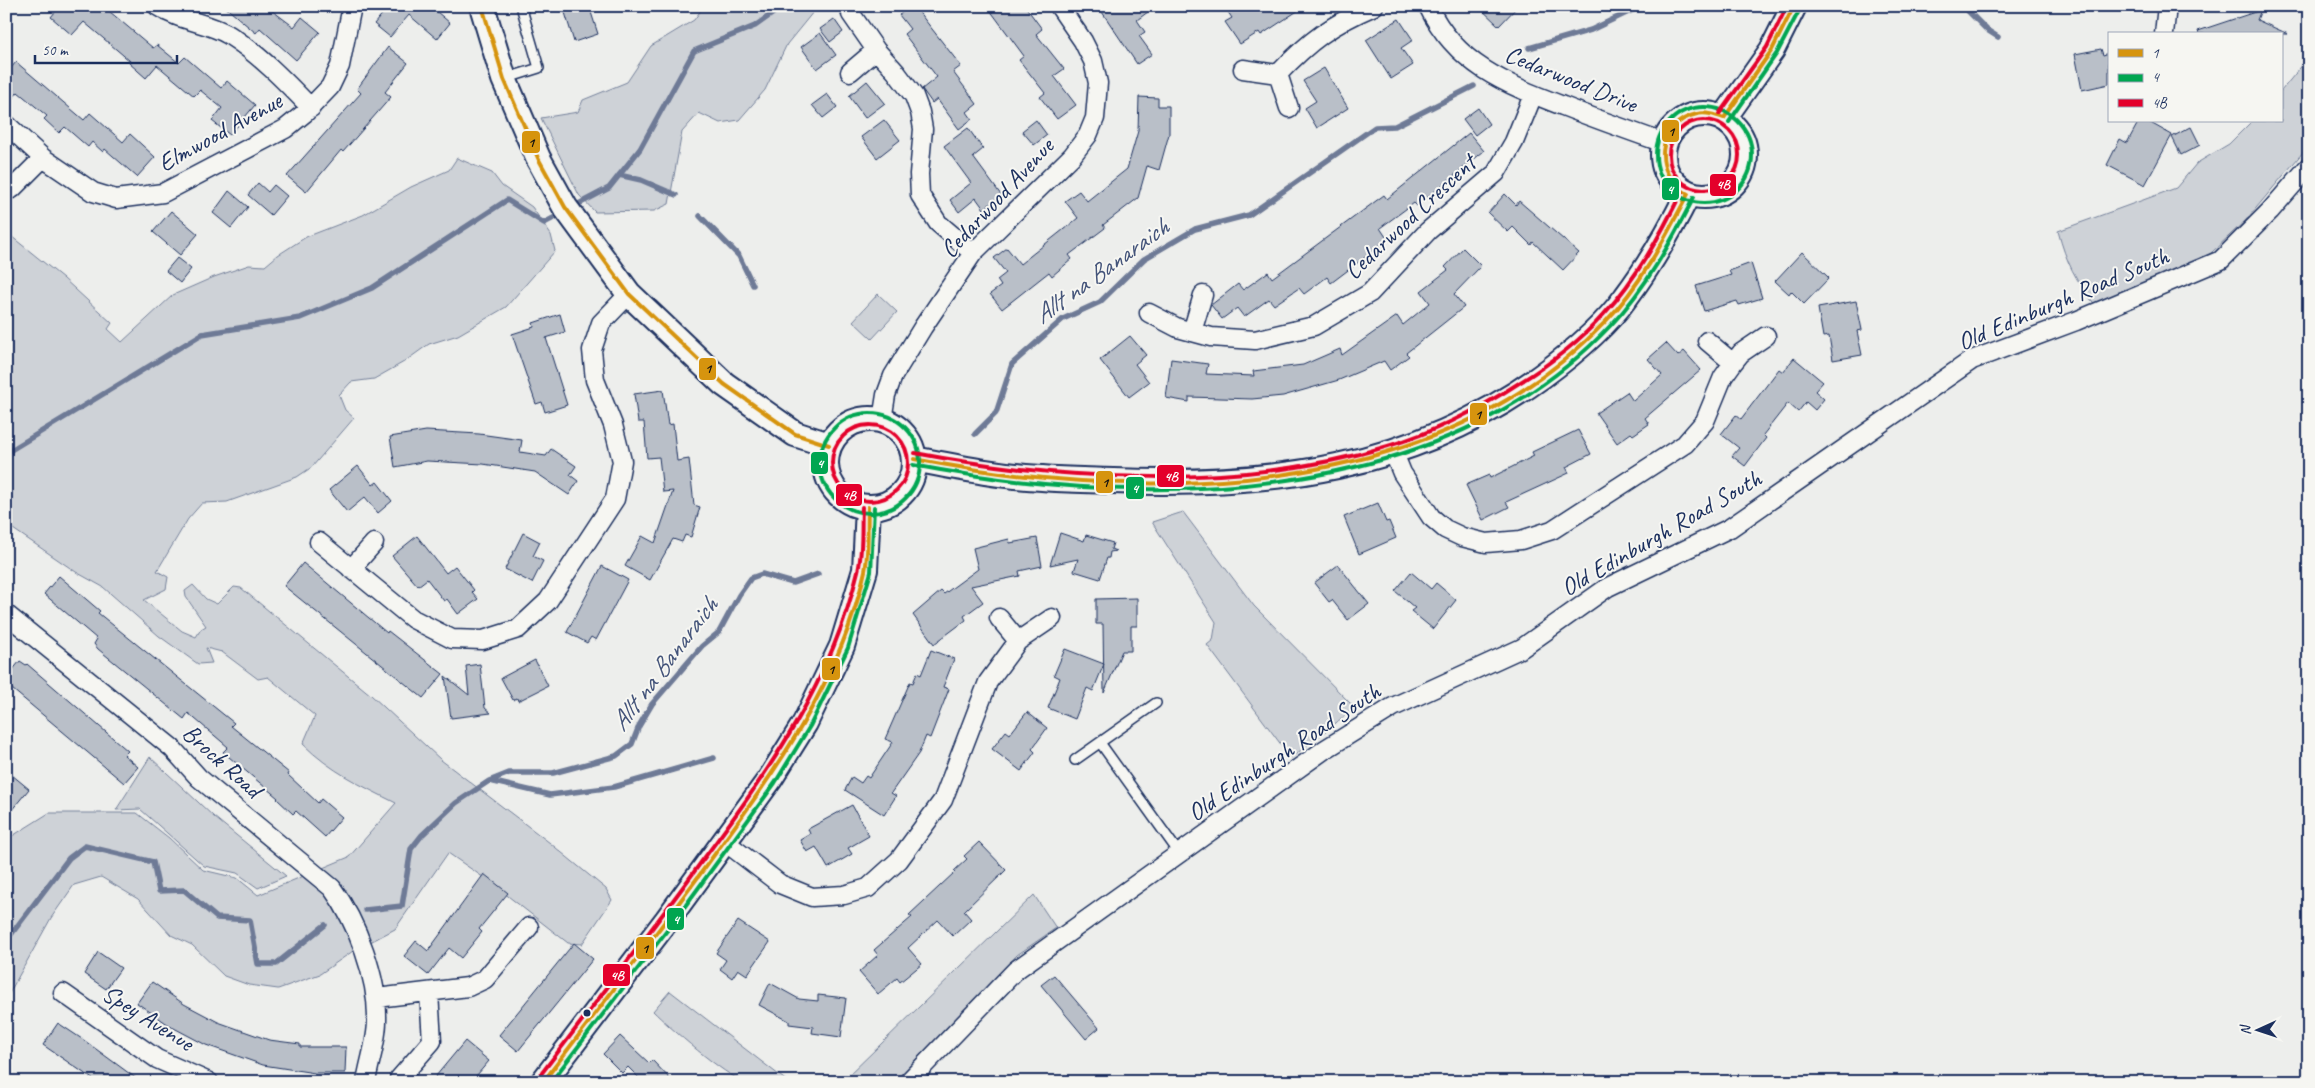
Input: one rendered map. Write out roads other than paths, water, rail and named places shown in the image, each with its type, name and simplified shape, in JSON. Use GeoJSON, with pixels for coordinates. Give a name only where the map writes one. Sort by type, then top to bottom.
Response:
{"type":"FeatureCollection","features":[{"type":"Feature","properties":{"kind":"street","name":"Elmwood Avenue"},"geometry":{"type":"LineString","coordinates":[[157,6],[172,16],[228,34],[283,80],[311,108]]}},
{"type":"Feature","properties":{"kind":"street","name":"Elmwood Avenue"},"geometry":{"type":"LineString","coordinates":[[6,124],[43,158],[93,192],[116,199],[164,193],[285,130],[311,108],[330,87],[340,66],[352,6]]}},
{"type":"Feature","properties":{"kind":"street"},"geometry":{"type":"LineString","coordinates":[[482,6],[504,79],[538,158],[565,207],[629,294],[724,384],[795,434],[829,445]]}},
{"type":"Feature","properties":{"kind":"street","name":"Cedarwood Avenue"},"geometry":{"type":"LineString","coordinates":[[882,420],[886,395],[893,376],[973,252],[1072,156],[1088,135],[1095,118],[1098,83],[1093,61],[1083,40],[1059,6]]}},
{"type":"Feature","properties":{"kind":"street"},"geometry":{"type":"LineString","coordinates":[[1278,74],[1301,50],[1330,28],[1374,6]]}},
{"type":"Feature","properties":{"kind":"street","name":"Cedarwood Drive"},"geometry":{"type":"LineString","coordinates":[[1428,6],[1448,38],[1473,62],[1500,81],[1664,143]]}},
{"type":"Feature","properties":{"kind":"street"},"geometry":{"type":"LineString","coordinates":[[1724,118],[1772,50],[1794,6]]}},
{"type":"Feature","properties":{"kind":"street"},"geometry":{"type":"LineString","coordinates":[[2163,6],[2167,6],[2164,32]]}},
{"type":"Feature","properties":{"kind":"street"},"geometry":{"type":"LineString","coordinates":[[851,14],[876,50],[914,96],[920,112],[923,129],[919,174],[920,195],[938,223],[973,252]]}},
{"type":"Feature","properties":{"kind":"street"},"geometry":{"type":"LineString","coordinates":[[850,72],[876,50]]}},
{"type":"Feature","properties":{"kind":"street"},"geometry":{"type":"LineString","coordinates":[[1243,69],[1278,74]]}},
{"type":"Feature","properties":{"kind":"street"},"geometry":{"type":"LineString","coordinates":[[1278,74],[1289,108]]}},
{"type":"Feature","properties":{"kind":"street","name":"Cedarwood Crescent"},"geometry":{"type":"LineString","coordinates":[[1150,313],[1178,328],[1211,337],[1255,340],[1314,326],[1370,293],[1428,231],[1496,172],[1514,142],[1533,94]]}},
{"type":"Feature","properties":{"kind":"street"},"geometry":{"type":"LineString","coordinates":[[1695,114],[1710,114],[1724,118],[1736,128],[1744,142],[1746,158],[1742,173],[1732,186],[1719,194],[1704,197],[1688,194],[1675,186],[1666,173],[1662,158],[1664,143],[1671,130],[1695,114]]}},
{"type":"Feature","properties":{"kind":"street"},"geometry":{"type":"LineString","coordinates":[[12,189],[43,158]]}},
{"type":"Feature","properties":{"kind":"street","name":"Old Edinburgh Road South"},"geometry":{"type":"LineString","coordinates":[[908,1082],[1016,970],[1324,750],[1393,707],[1522,648],[1608,587],[1730,528],[1972,360],[2076,322],[2221,260],[2270,212],[2309,166]]}},
{"type":"Feature","properties":{"kind":"street"},"geometry":{"type":"LineString","coordinates":[[914,459],[972,470],[1041,478],[1199,482],[1241,480],[1316,470],[1393,452],[1453,430],[1488,412],[1559,363],[1595,331],[1625,298],[1672,226],[1688,194]]}},
{"type":"Feature","properties":{"kind":"street"},"geometry":{"type":"LineString","coordinates":[[319,542],[413,619],[452,638],[483,640],[518,629],[548,601],[615,499],[622,461],[613,425],[595,380],[592,350],[601,323],[629,294]]}},
{"type":"Feature","properties":{"kind":"street"},"geometry":{"type":"LineString","coordinates":[[1192,332],[1203,295]]}},
{"type":"Feature","properties":{"kind":"street"},"geometry":{"type":"LineString","coordinates":[[1393,452],[1402,473],[1431,517],[1445,529],[1462,537],[1486,543],[1521,540],[1552,530],[1685,444],[1705,421],[1724,377],[1733,363],[1741,353],[1766,336]]}},
{"type":"Feature","properties":{"kind":"street"},"geometry":{"type":"LineString","coordinates":[[1707,341],[1733,363]]}},
{"type":"Feature","properties":{"kind":"street"},"geometry":{"type":"LineString","coordinates":[[870,418],[882,420],[894,426],[904,435],[911,446],[914,459],[913,474],[907,488],[896,499],[883,506],[868,507],[854,505],[842,497],[832,486],[826,474],[825,459],[829,445],[836,434],[845,426],[857,420],[870,418]]}},
{"type":"Feature","properties":{"kind":"street"},"geometry":{"type":"LineString","coordinates":[[543,1082],[667,920],[770,779],[806,723],[842,646],[865,570],[868,507]]}},
{"type":"Feature","properties":{"kind":"street"},"geometry":{"type":"LineString","coordinates":[[351,569],[374,543]]}},
{"type":"Feature","properties":{"kind":"street","name":"Brock Road"},"geometry":{"type":"LineString","coordinates":[[6,614],[11,616],[172,748],[199,778],[332,888],[342,902],[354,927],[370,971],[377,998],[377,1023],[366,1082]]}},
{"type":"Feature","properties":{"kind":"street"},"geometry":{"type":"LineString","coordinates":[[999,618],[1018,641]]}},
{"type":"Feature","properties":{"kind":"street"},"geometry":{"type":"LineString","coordinates":[[724,842],[780,884],[812,897],[844,895],[868,888],[899,860],[943,800],[988,682],[1018,641],[1052,618]]}},
{"type":"Feature","properties":{"kind":"street"},"geometry":{"type":"LineString","coordinates":[[377,998],[468,987],[485,979],[529,927]]}},
{"type":"Feature","properties":{"kind":"street","name":"Spey Avenue"},"geometry":{"type":"LineString","coordinates":[[63,993],[157,1059],[209,1082]]}},
{"type":"Feature","properties":{"kind":"street"},"geometry":{"type":"LineString","coordinates":[[399,1080],[432,1041],[429,993]]}},
{"type":"Feature","properties":{"kind":"lane"},"geometry":{"type":"LineString","coordinates":[[504,79],[539,68],[521,6]]}},
{"type":"Feature","properties":{"kind":"lane"},"geometry":{"type":"LineString","coordinates":[[1075,760],[1101,744],[1156,703]]}},
{"type":"Feature","properties":{"kind":"lane"},"geometry":{"type":"LineString","coordinates":[[1101,744],[1179,853]]}},
{"type":"Feature","properties":{"kind":"waterway"},"geometry":{"type":"LineString","coordinates":[[571,208],[609,188],[640,149],[694,51],[755,26],[783,6]]}},
{"type":"Feature","properties":{"kind":"waterway","name":"Allt na Banaraich"},"geometry":{"type":"LineString","coordinates":[[1529,48],[1591,30],[1641,6]]}},
{"type":"Feature","properties":{"kind":"waterway"},"geometry":{"type":"LineString","coordinates":[[1963,6],[1987,30],[1998,37]]}},
{"type":"Feature","properties":{"kind":"waterway","name":"Allt na Banaraich"},"geometry":{"type":"LineString","coordinates":[[975,434],[996,413],[1012,364],[1063,319],[1100,302],[1144,259],[1195,229],[1249,215],[1375,127],[1395,126],[1474,86]]}},
{"type":"Feature","properties":{"kind":"waterway"},"geometry":{"type":"LineString","coordinates":[[619,175],[641,180],[676,195]]}},
{"type":"Feature","properties":{"kind":"waterway"},"geometry":{"type":"LineString","coordinates":[[6,453],[202,334],[300,318],[372,288],[507,200],[544,223],[563,213]]}},
{"type":"Feature","properties":{"kind":"waterway"},"geometry":{"type":"LineString","coordinates":[[700,216],[739,256],[753,285]]}},
{"type":"Feature","properties":{"kind":"waterway","name":"Allt na Banaraich"},"geometry":{"type":"LineString","coordinates":[[365,910],[402,906],[411,849],[422,835],[456,803],[489,781],[509,773],[553,773],[616,756],[632,744],[639,726],[652,704],[702,646],[719,632],[739,595],[751,578],[762,574],[793,583],[818,574]]}},
{"type":"Feature","properties":{"kind":"waterway"},"geometry":{"type":"LineString","coordinates":[[490,781],[550,795],[614,787],[714,758]]}},
{"type":"Feature","properties":{"kind":"waterway","name":"Allt na Banaraich"},"geometry":{"type":"LineString","coordinates":[[6,941],[69,858],[85,846],[153,862],[159,891],[184,890],[217,918],[250,920],[258,964],[276,964],[325,925]]}}]}
